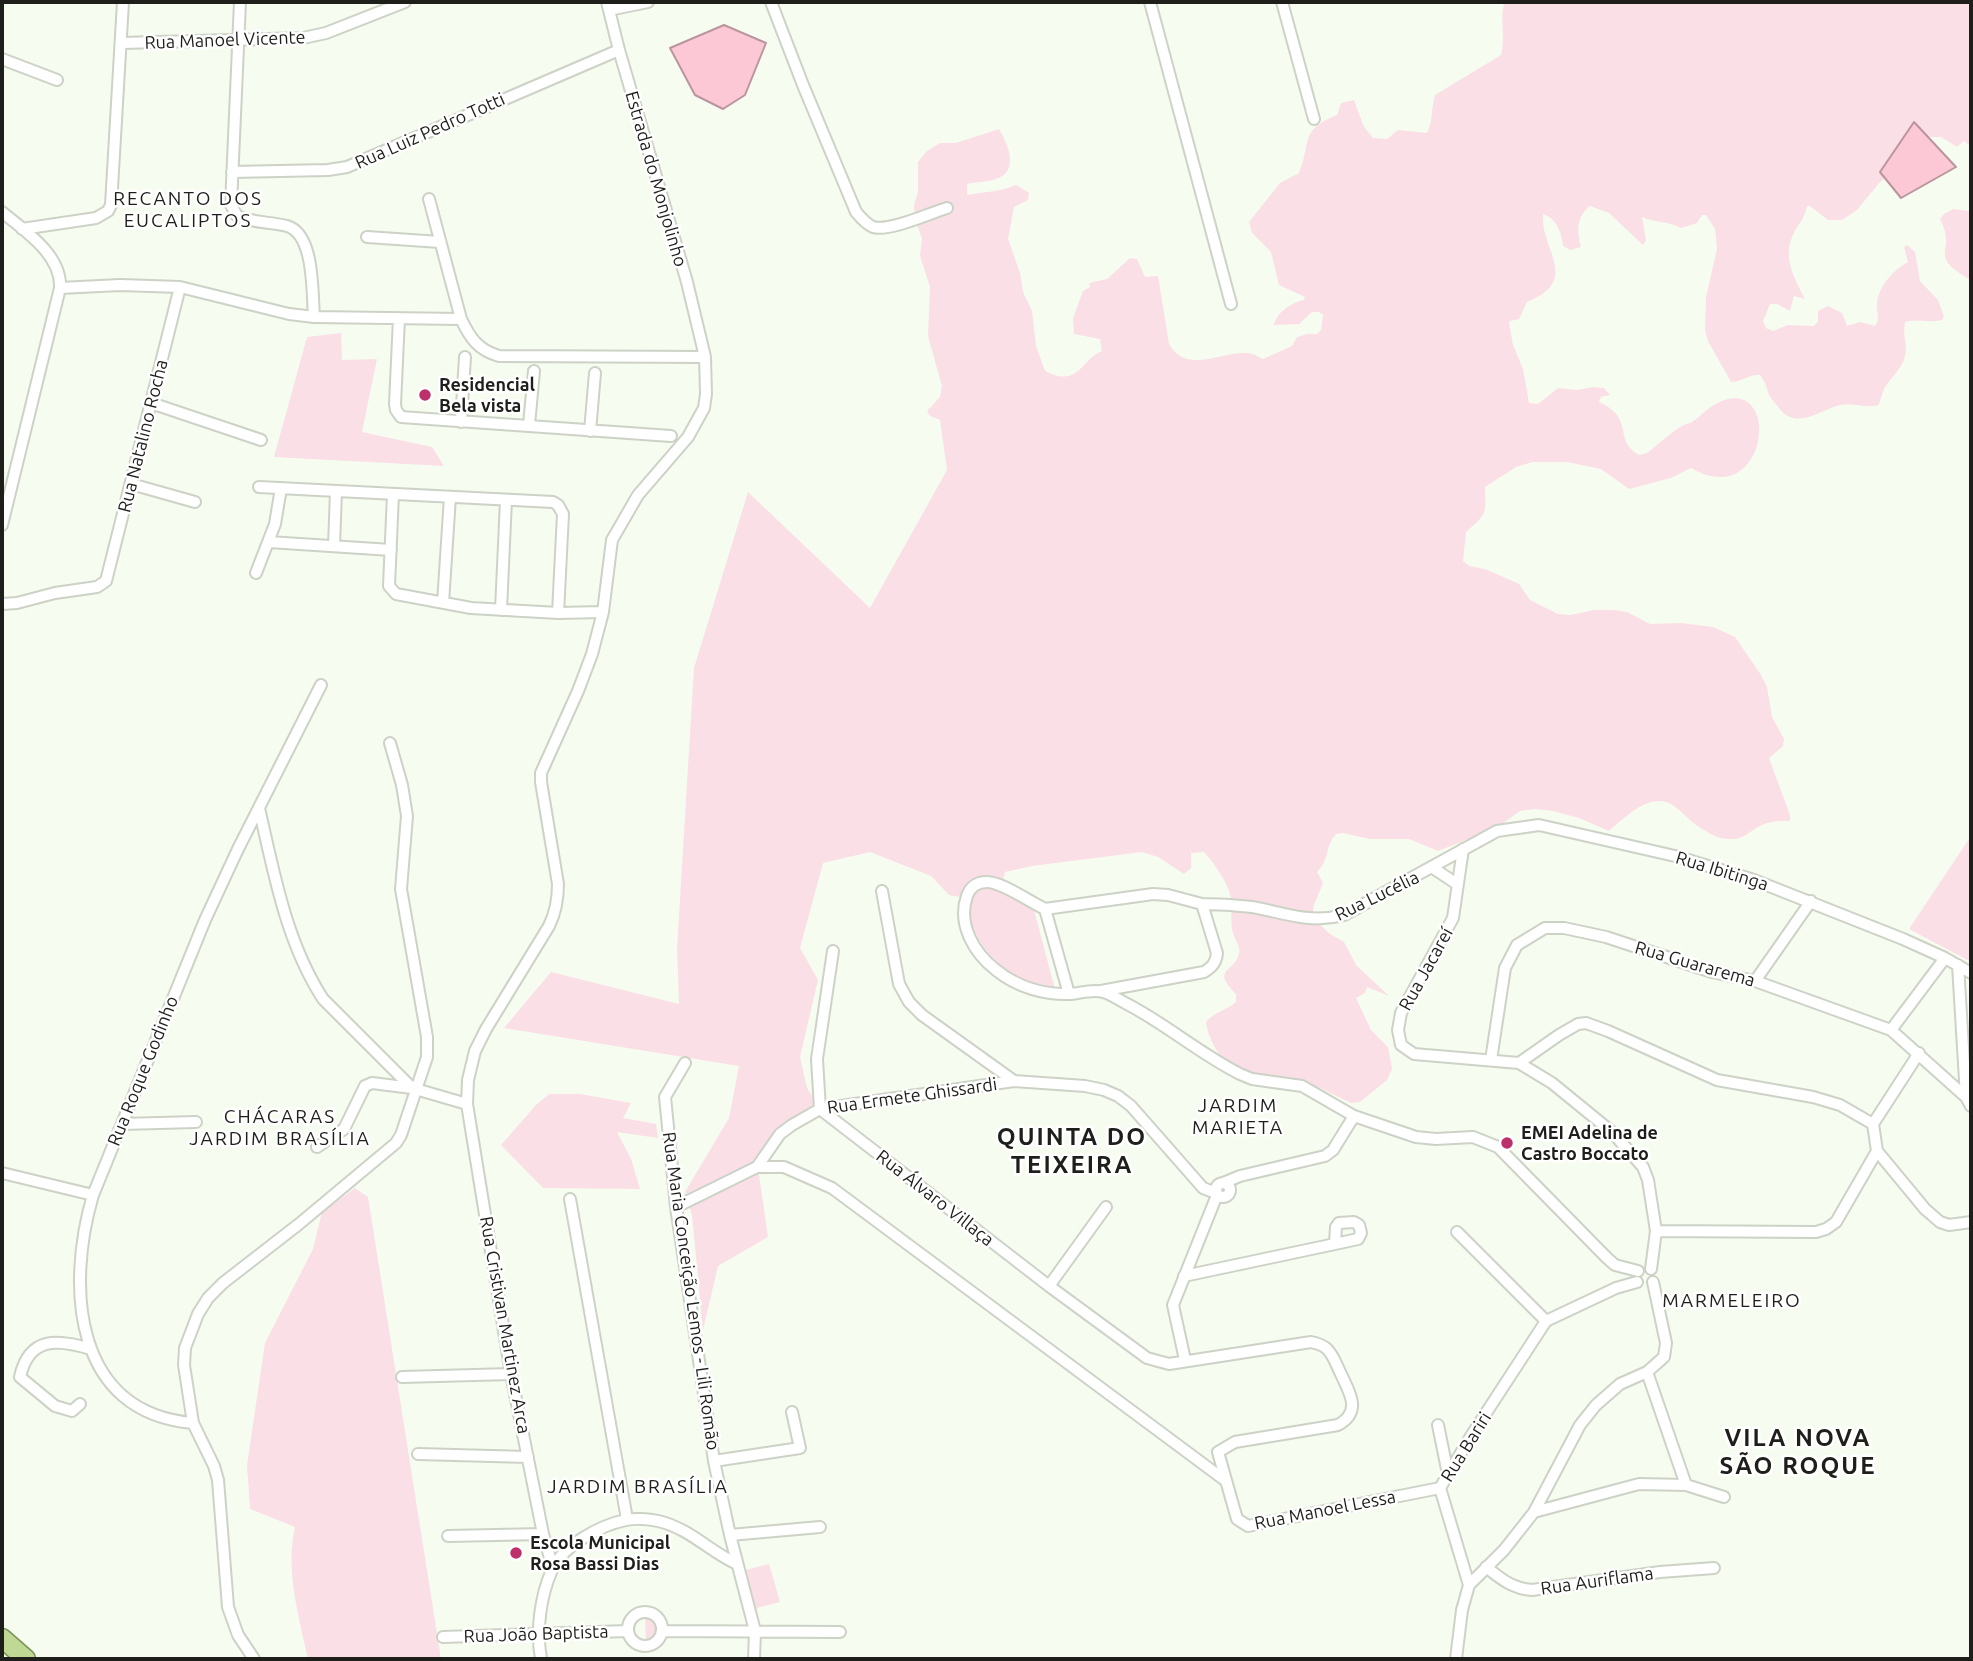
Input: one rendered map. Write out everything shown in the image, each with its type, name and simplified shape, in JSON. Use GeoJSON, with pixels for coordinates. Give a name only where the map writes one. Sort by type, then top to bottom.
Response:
{"type":"FeatureCollection","features":[{"type":"Feature","properties":{"kind":"highway"},"geometry":{"type":"LineString","coordinates":[[2,1638],[26,1659]]}},
{"type":"Feature","properties":{"kind":"highway"},"geometry":{"type":"LineString","coordinates":[[2,1653],[9,1659]]}},
{"type":"Feature","properties":{"kind":"street"},"geometry":{"type":"LineString","coordinates":[[22,229],[96,218],[108,211],[111,205],[123,2]]}},
{"type":"Feature","properties":{"kind":"street"},"geometry":{"type":"LineString","coordinates":[[240,2],[231,205],[237,216],[293,228],[304,242],[309,258],[314,317]]}},
{"type":"Feature","properties":{"kind":"street","name":"Rua Manoel Vicente"},"geometry":{"type":"LineString","coordinates":[[122,43],[314,37],[404,2]]}},
{"type":"Feature","properties":{"kind":"street"},"geometry":{"type":"LineString","coordinates":[[608,6],[648,2]]}},
{"type":"Feature","properties":{"kind":"street"},"geometry":{"type":"LineString","coordinates":[[771,2],[852,202],[864,222],[873,227],[884,228],[947,208]]}},
{"type":"Feature","properties":{"kind":"street"},"geometry":{"type":"LineString","coordinates":[[1150,2],[1231,304]]}},
{"type":"Feature","properties":{"kind":"street"},"geometry":{"type":"LineString","coordinates":[[1282,2],[1314,119]]}},
{"type":"Feature","properties":{"kind":"street","name":"Estrada do Monjolinho"},"geometry":{"type":"LineString","coordinates":[[603,612],[612,540],[638,495],[688,438],[705,408],[705,357],[687,282],[608,6]]}},
{"type":"Feature","properties":{"kind":"street","name":"Rua Luiz Pedro Totti"},"geometry":{"type":"LineString","coordinates":[[232,172],[328,170],[347,166],[619,50]]}},
{"type":"Feature","properties":{"kind":"street"},"geometry":{"type":"LineString","coordinates":[[2,59],[57,80]]}},
{"type":"Feature","properties":{"kind":"street"},"geometry":{"type":"LineString","coordinates":[[429,199],[461,319],[471,339],[489,354],[705,357]]}},
{"type":"Feature","properties":{"kind":"street"},"geometry":{"type":"LineString","coordinates":[[2,212],[55,264],[60,273],[61,288],[2,525]]}},
{"type":"Feature","properties":{"kind":"street"},"geometry":{"type":"LineString","coordinates":[[367,237],[440,242]]}},
{"type":"Feature","properties":{"kind":"street"},"geometry":{"type":"LineString","coordinates":[[61,288],[120,285],[180,287],[277,312],[314,317],[461,319]]}},
{"type":"Feature","properties":{"kind":"street","name":"Rua Natalino Rocha"},"geometry":{"type":"LineString","coordinates":[[2,604],[18,604],[55,593],[103,585],[108,575],[180,287]]}},
{"type":"Feature","properties":{"kind":"street"},"geometry":{"type":"LineString","coordinates":[[399,318],[396,404],[398,414],[406,419],[671,436]]}},
{"type":"Feature","properties":{"kind":"street"},"geometry":{"type":"LineString","coordinates":[[461,422],[465,357]]}},
{"type":"Feature","properties":{"kind":"street"},"geometry":{"type":"LineString","coordinates":[[529,425],[534,370]]}},
{"type":"Feature","properties":{"kind":"street"},"geometry":{"type":"LineString","coordinates":[[590,431],[596,373]]}},
{"type":"Feature","properties":{"kind":"street"},"geometry":{"type":"LineString","coordinates":[[150,403],[261,440]]}},
{"type":"Feature","properties":{"kind":"street"},"geometry":{"type":"LineString","coordinates":[[131,484],[195,502]]}},
{"type":"Feature","properties":{"kind":"street"},"geometry":{"type":"LineString","coordinates":[[260,487],[553,502],[564,514],[558,613]]}},
{"type":"Feature","properties":{"kind":"street"},"geometry":{"type":"LineString","coordinates":[[256,573],[269,542],[281,488]]}},
{"type":"Feature","properties":{"kind":"street"},"geometry":{"type":"LineString","coordinates":[[334,546],[336,491]]}},
{"type":"Feature","properties":{"kind":"street"},"geometry":{"type":"LineString","coordinates":[[393,494],[389,586],[393,592],[443,603],[501,610],[603,612]]}},
{"type":"Feature","properties":{"kind":"street"},"geometry":{"type":"LineString","coordinates":[[443,603],[450,497]]}},
{"type":"Feature","properties":{"kind":"street"},"geometry":{"type":"LineString","coordinates":[[501,610],[506,500]]}},
{"type":"Feature","properties":{"kind":"street"},"geometry":{"type":"LineString","coordinates":[[269,542],[391,550]]}},
{"type":"Feature","properties":{"kind":"street","name":"Rua Cristivan Martinez Arca"},"geometry":{"type":"LineString","coordinates":[[552,1568],[511,1374],[467,1104],[467,1080],[475,1051],[485,1029],[555,914],[558,884],[541,773],[586,672],[603,612]]}},
{"type":"Feature","properties":{"kind":"street","name":"Rua Roque Godinho"},"geometry":{"type":"LineString","coordinates":[[192,1423],[169,1421],[136,1407],[114,1387],[91,1349],[82,1313],[81,1256],[85,1222],[93,1195],[205,920],[321,685]]}},
{"type":"Feature","properties":{"kind":"street"},"geometry":{"type":"LineString","coordinates":[[254,1659],[239,1635],[229,1607],[218,1480],[214,1466],[192,1423],[184,1365],[185,1348],[198,1314],[208,1298],[234,1274],[389,1150],[401,1135],[427,1057],[427,1037],[401,889],[407,816],[402,785],[390,743]]}},
{"type":"Feature","properties":{"kind":"street"},"geometry":{"type":"LineString","coordinates":[[259,808],[277,887],[296,945],[313,984],[337,1014],[415,1089]]}},
{"type":"Feature","properties":{"kind":"street","name":"Rua Ibitinga"},"geometry":{"type":"LineString","coordinates":[[1463,849],[1497,831],[1539,825],[1675,856],[1811,901],[1945,958],[1971,973]]}},
{"type":"Feature","properties":{"kind":"street","name":"Rua Lucélia"},"geometry":{"type":"LineString","coordinates":[[1045,909],[1153,894],[1202,904],[1242,906],[1310,920],[1327,920],[1344,915],[1463,849]]}},
{"type":"Feature","properties":{"kind":"street","name":"Rua Jacareí"},"geometry":{"type":"LineString","coordinates":[[1463,849],[1453,919],[1401,1013],[1398,1030],[1401,1045],[1414,1054],[1520,1063]]}},
{"type":"Feature","properties":{"kind":"street"},"geometry":{"type":"LineString","coordinates":[[1433,868],[1457,884]]}},
{"type":"Feature","properties":{"kind":"street"},"geometry":{"type":"LineString","coordinates":[[1069,994],[1045,909],[1000,885],[987,882],[976,884],[969,889],[964,903],[964,917],[974,946],[997,971],[1027,988],[1048,993],[1069,994],[1101,991],[1204,972],[1211,968],[1217,953],[1202,904]]}},
{"type":"Feature","properties":{"kind":"street"},"geometry":{"type":"LineString","coordinates":[[882,891],[899,984],[909,1002],[922,1015],[1014,1082]]}},
{"type":"Feature","properties":{"kind":"street"},"geometry":{"type":"LineString","coordinates":[[1755,981],[1811,901]]}},
{"type":"Feature","properties":{"kind":"street","name":"Rua Guararema"},"geometry":{"type":"LineString","coordinates":[[1491,1060],[1505,968],[1517,945],[1545,928],[1564,928],[1606,937],[1712,972],[1755,981],[1891,1030],[1969,1101]]}},
{"type":"Feature","properties":{"kind":"street"},"geometry":{"type":"LineString","coordinates":[[820,1109],[817,1059],[832,951]]}},
{"type":"Feature","properties":{"kind":"street"},"geometry":{"type":"LineString","coordinates":[[1891,1030],[1945,958]]}},
{"type":"Feature","properties":{"kind":"street"},"geometry":{"type":"LineString","coordinates":[[1958,965],[1969,1101]]}},
{"type":"Feature","properties":{"kind":"street"},"geometry":{"type":"LineString","coordinates":[[1135,984],[1139,1010]]}},
{"type":"Feature","properties":{"kind":"street"},"geometry":{"type":"LineString","coordinates":[[1101,991],[1139,1010],[1252,1079],[1302,1086],[1353,1116],[1416,1137],[1473,1137],[1498,1147],[1615,1265],[1638,1276],[1643,1286],[1653,1282]]}},
{"type":"Feature","properties":{"kind":"street"},"geometry":{"type":"LineString","coordinates":[[1456,1659],[1462,1610],[1469,1585],[1504,1550],[1534,1511],[1580,1425],[1596,1405],[1620,1384],[1647,1372],[1664,1357],[1667,1350],[1653,1282],[1655,1275],[1651,1269],[1656,1231],[1648,1180],[1643,1167],[1612,1132],[1552,1083],[1520,1063],[1559,1035],[1578,1024],[1586,1023],[1717,1080],[1812,1097],[1840,1105],[1873,1124]]}},
{"type":"Feature","properties":{"kind":"street"},"geometry":{"type":"LineString","coordinates":[[1919,1053],[1873,1124],[1877,1152],[1924,1209],[1940,1222],[1958,1226],[1971,1222]]}},
{"type":"Feature","properties":{"kind":"street","name":"Rua Maria Conceição Lemos - Lili Romão"},"geometry":{"type":"LineString","coordinates":[[685,1063],[665,1097],[676,1207],[714,1461],[755,1631],[754,1659]]}},
{"type":"Feature","properties":{"kind":"street","name":"Rua Ermete Ghissardi"},"geometry":{"type":"LineString","coordinates":[[676,1207],[757,1167],[780,1134],[820,1109],[1014,1082],[1085,1086],[1104,1090],[1118,1097],[1131,1107],[1206,1191],[1222,1190]]}},
{"type":"Feature","properties":{"kind":"street"},"geometry":{"type":"LineString","coordinates":[[317,1147],[344,1129],[365,1086],[372,1083],[415,1089],[467,1104]]}},
{"type":"Feature","properties":{"kind":"street","name":"Rua Álvaro Villaça"},"geometry":{"type":"LineString","coordinates":[[820,1109],[1147,1358],[1169,1364],[1185,1360]]}},
{"type":"Feature","properties":{"kind":"street"},"geometry":{"type":"LineString","coordinates":[[1185,1360],[1172,1305],[1222,1190],[1240,1176],[1325,1156],[1333,1150],[1353,1116]]}},
{"type":"Feature","properties":{"kind":"street"},"geometry":{"type":"LineString","coordinates":[[122,1124],[196,1122]]}},
{"type":"Feature","properties":{"kind":"street"},"geometry":{"type":"LineString","coordinates":[[1656,1231],[1816,1232],[1826,1229],[1836,1222],[1877,1152]]}},
{"type":"Feature","properties":{"kind":"street"},"geometry":{"type":"LineString","coordinates":[[757,1167],[784,1167],[832,1188],[1226,1481]]}},
{"type":"Feature","properties":{"kind":"street"},"geometry":{"type":"LineString","coordinates":[[2,1173],[93,1195]]}},
{"type":"Feature","properties":{"kind":"street"},"geometry":{"type":"LineString","coordinates":[[570,1199],[627,1519]]}},
{"type":"Feature","properties":{"kind":"street"},"geometry":{"type":"LineString","coordinates":[[1049,1286],[1106,1207]]}},
{"type":"Feature","properties":{"kind":"street"},"geometry":{"type":"LineString","coordinates":[[1457,1232],[1546,1321],[1638,1276],[1644,1268],[1651,1269]]}},
{"type":"Feature","properties":{"kind":"street"},"geometry":{"type":"LineString","coordinates":[[1184,1276],[1335,1244]]}},
{"type":"Feature","properties":{"kind":"street","name":"Rua Bariri"},"geometry":{"type":"LineString","coordinates":[[1469,1585],[1440,1488],[1546,1321]]}},
{"type":"Feature","properties":{"kind":"street"},"geometry":{"type":"LineString","coordinates":[[80,1404],[72,1411],[55,1406],[20,1377],[23,1363],[46,1343],[61,1342],[91,1349]]}},
{"type":"Feature","properties":{"kind":"street","name":"Rua Manoel Lessa"},"geometry":{"type":"LineString","coordinates":[[1185,1360],[1311,1342],[1325,1347],[1333,1357],[1352,1398],[1347,1420],[1338,1425],[1235,1442],[1218,1452],[1237,1519],[1248,1526],[1440,1488]]}},
{"type":"Feature","properties":{"kind":"street"},"geometry":{"type":"LineString","coordinates":[[1647,1372],[1686,1485]]}},
{"type":"Feature","properties":{"kind":"street"},"geometry":{"type":"LineString","coordinates":[[402,1377],[511,1374]]}},
{"type":"Feature","properties":{"kind":"street"},"geometry":{"type":"LineString","coordinates":[[714,1461],[800,1447],[792,1412]]}},
{"type":"Feature","properties":{"kind":"street"},"geometry":{"type":"LineString","coordinates":[[1438,1424],[1448,1474]]}},
{"type":"Feature","properties":{"kind":"street"},"geometry":{"type":"LineString","coordinates":[[418,1454],[528,1457]]}},
{"type":"Feature","properties":{"kind":"street"},"geometry":{"type":"LineString","coordinates":[[1534,1511],[1639,1484],[1686,1485],[1724,1497]]}},
{"type":"Feature","properties":{"kind":"street"},"geometry":{"type":"LineString","coordinates":[[541,1659],[538,1633],[540,1614],[552,1568],[568,1550],[601,1529],[627,1519],[654,1520],[680,1527],[719,1555],[737,1564]]}},
{"type":"Feature","properties":{"kind":"street"},"geometry":{"type":"LineString","coordinates":[[730,1535],[820,1527]]}},
{"type":"Feature","properties":{"kind":"street"},"geometry":{"type":"LineString","coordinates":[[448,1536],[543,1534]]}},
{"type":"Feature","properties":{"kind":"street","name":"Rua Auriflama"},"geometry":{"type":"LineString","coordinates":[[1486,1567],[1506,1583],[1519,1589],[1532,1590],[1660,1572],[1714,1568]]}},
{"type":"Feature","properties":{"kind":"street"},"geometry":{"type":"LineString","coordinates":[[645,1612],[660,1620],[663,1631],[655,1644],[646,1647],[632,1640],[628,1631],[633,1618],[645,1612]]}},
{"type":"Feature","properties":{"kind":"street","name":"Rua João Baptista"},"geometry":{"type":"LineString","coordinates":[[443,1637],[628,1631]]}},
{"type":"Feature","properties":{"kind":"street"},"geometry":{"type":"LineString","coordinates":[[663,1631],[840,1632]]}},
{"type":"Feature","properties":{"kind":"shaded area"},"geometry":{"type":"Polygon","coordinates":[[[1505,2],[1971,2],[1971,147],[1964,141],[1957,147],[1941,137],[1927,137],[1897,170],[1880,182],[1857,210],[1842,220],[1828,220],[1807,206],[1793,235],[1789,252],[1791,268],[1805,299],[1794,296],[1790,311],[1777,304],[1770,304],[1763,321],[1766,328],[1773,331],[1788,325],[1814,326],[1818,321],[1818,311],[1828,306],[1842,313],[1847,326],[1860,322],[1875,326],[1878,320],[1880,291],[1892,274],[1908,262],[1904,247],[1907,245],[1915,252],[1920,281],[1938,300],[1944,316],[1937,321],[1905,322],[1904,361],[1884,389],[1879,405],[1845,404],[1808,417],[1793,418],[1786,415],[1772,400],[1760,375],[1731,382],[1708,341],[1705,330],[1706,297],[1717,249],[1715,229],[1706,215],[1702,215],[1697,223],[1681,228],[1642,217],[1646,240],[1643,245],[1609,213],[1590,206],[1582,215],[1579,225],[1581,247],[1570,250],[1563,246],[1555,222],[1543,214],[1554,263],[1552,284],[1527,302],[1519,319],[1509,323],[1513,345],[1523,369],[1529,403],[1538,404],[1558,388],[1604,388],[1610,395],[1601,397],[1599,402],[1617,415],[1627,442],[1639,455],[1647,453],[1683,425],[1692,422],[1722,401],[1745,400],[1755,411],[1759,427],[1757,445],[1749,462],[1735,474],[1716,477],[1691,468],[1671,478],[1629,489],[1601,469],[1567,462],[1532,462],[1516,467],[1485,487],[1484,513],[1466,532],[1463,561],[1469,566],[1485,569],[1519,584],[1530,600],[1558,614],[1613,610],[1627,612],[1650,624],[1680,623],[1713,627],[1735,637],[1767,687],[1772,717],[1784,739],[1783,746],[1769,758],[1790,821],[1766,824],[1741,837],[1725,839],[1700,828],[1674,806],[1657,801],[1639,807],[1609,831],[1579,818],[1553,811],[1520,811],[1498,827],[1438,851],[1409,839],[1370,839],[1336,834],[1317,872],[1323,883],[1312,917],[1330,934],[1344,942],[1356,965],[1389,996],[1367,987],[1365,993],[1356,998],[1371,1030],[1388,1047],[1392,1069],[1387,1080],[1360,1102],[1351,1103],[1305,1081],[1234,1070],[1216,1048],[1206,1022],[1236,1002],[1236,994],[1224,975],[1236,960],[1239,946],[1232,928],[1232,904],[1228,889],[1204,852],[1191,853],[1191,868],[1184,874],[1158,857],[1142,852],[1005,872],[1001,891],[1034,910],[1055,989],[1028,983],[1001,966],[980,942],[974,929],[970,914],[971,899],[949,895],[931,876],[870,852],[823,863],[800,948],[818,980],[800,1057],[807,1088],[824,1115],[781,1136],[758,1168],[768,1237],[718,1266],[703,1330],[692,1215],[685,1192],[729,1118],[739,1066],[504,1028],[551,972],[679,1004],[677,948],[694,668],[748,492],[870,608],[947,470],[940,420],[930,416],[927,411],[940,397],[942,386],[928,336],[930,287],[920,256],[922,238],[915,220],[918,162],[927,151],[940,143],[956,143],[999,129],[1010,157],[1008,170],[996,179],[967,184],[967,195],[1016,185],[1029,193],[1028,200],[1014,207],[1008,239],[1020,273],[1023,292],[1032,311],[1036,346],[1045,371],[1057,376],[1073,374],[1102,351],[1100,339],[1074,334],[1073,318],[1083,291],[1090,287],[1089,283],[1107,279],[1130,258],[1137,259],[1145,277],[1158,276],[1169,344],[1176,353],[1195,360],[1237,353],[1253,354],[1263,359],[1292,346],[1297,337],[1317,334],[1321,330],[1323,315],[1312,312],[1299,324],[1274,325],[1281,312],[1305,297],[1279,285],[1271,252],[1252,233],[1249,222],[1280,183],[1299,173],[1312,132],[1325,120],[1337,115],[1341,103],[1354,100],[1364,127],[1373,138],[1387,139],[1398,130],[1427,133],[1435,95],[1501,55],[1505,2]]]}},
{"type":"Feature","properties":{"kind":"shaded area"},"geometry":{"type":"Polygon","coordinates":[[[724,25],[766,43],[745,95],[723,109],[695,95],[670,48],[724,25]]]}},
{"type":"Feature","properties":{"kind":"shaded area"},"geometry":{"type":"Polygon","coordinates":[[[1914,122],[1956,167],[1901,198],[1880,172],[1914,122]]]}},
{"type":"Feature","properties":{"kind":"shaded area"},"geometry":{"type":"Polygon","coordinates":[[[1953,209],[1971,211],[1971,280],[1949,264],[1946,258],[1945,230],[1940,219],[1953,209]]]}},
{"type":"Feature","properties":{"kind":"shaded area"},"geometry":{"type":"Polygon","coordinates":[[[341,333],[342,360],[377,359],[362,432],[432,447],[444,466],[274,457],[307,337],[341,333]]]}},
{"type":"Feature","properties":{"kind":"shaded area"},"geometry":{"type":"Polygon","coordinates":[[[1971,836],[1971,962],[1909,929],[1971,836]]]}},
{"type":"Feature","properties":{"kind":"shaded area"},"geometry":{"type":"Polygon","coordinates":[[[549,1094],[580,1094],[631,1103],[623,1118],[656,1124],[658,1138],[617,1132],[631,1159],[640,1189],[543,1188],[501,1145],[549,1094]]]}},
{"type":"Feature","properties":{"kind":"shaded area"},"geometry":{"type":"Polygon","coordinates":[[[355,1188],[368,1197],[441,1659],[308,1659],[292,1577],[295,1527],[250,1509],[247,1465],[265,1343],[313,1249],[322,1212],[355,1188]]]}},
{"type":"Feature","properties":{"kind":"shaded area"},"geometry":{"type":"Polygon","coordinates":[[[769,1564],[780,1602],[753,1609],[742,1571],[769,1564]]]}},
{"type":"Feature","properties":{"kind":"shaded area"},"geometry":{"type":"Polygon","coordinates":[[[645,1614],[655,1618],[661,1627],[659,1638],[654,1643],[646,1644],[645,1614]]]}},
{"type":"Feature","properties":{"kind":"place","name":"Residencial Bela vista"},"geometry":{"type":"Point","coordinates":[425,395]}},
{"type":"Feature","properties":{"kind":"place","name":"EMEI Adelina de Castro Boccato"},"geometry":{"type":"Point","coordinates":[1507,1143]}},
{"type":"Feature","properties":{"kind":"place","name":"Escola Municipal Rosa Bassi Dias"},"geometry":{"type":"Point","coordinates":[516,1553]}},
{"type":"Feature","properties":{"kind":"district","name":"RECANTO DOS EUCALIPTOS"},"geometry":{"type":"Point","coordinates":[188,210]}},
{"type":"Feature","properties":{"kind":"district","name":"JARDIM MARIETA"},"geometry":{"type":"Point","coordinates":[1238,1117]}},
{"type":"Feature","properties":{"kind":"district","name":"CHÁCARAS JARDIM BRASÍLIA"},"geometry":{"type":"Point","coordinates":[280,1128]}},
{"type":"Feature","properties":{"kind":"district","name":"QUINTA DO TEIXEIRA"},"geometry":{"type":"Point","coordinates":[1072,1151]}},
{"type":"Feature","properties":{"kind":"district","name":"MARMELEIRO"},"geometry":{"type":"Point","coordinates":[1732,1301]}},
{"type":"Feature","properties":{"kind":"district","name":"VILA NOVA SÃO ROQUE"},"geometry":{"type":"Point","coordinates":[1798,1452]}},
{"type":"Feature","properties":{"kind":"district","name":"JARDIM BRASÍLIA"},"geometry":{"type":"Point","coordinates":[638,1487]}}]}
